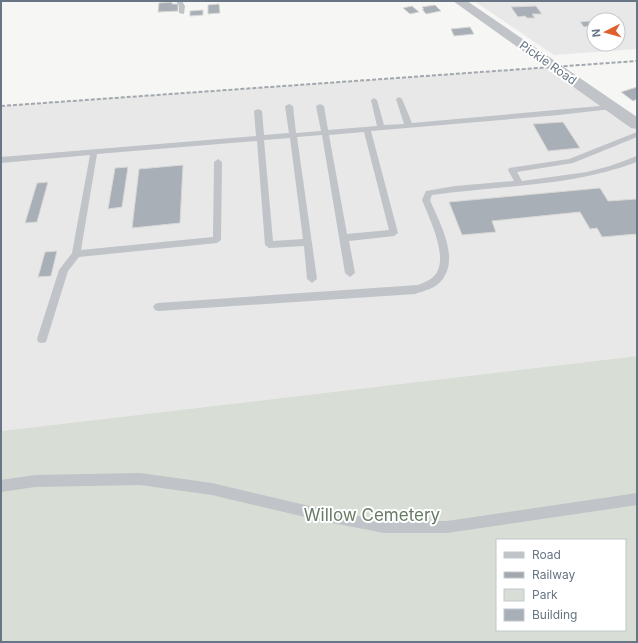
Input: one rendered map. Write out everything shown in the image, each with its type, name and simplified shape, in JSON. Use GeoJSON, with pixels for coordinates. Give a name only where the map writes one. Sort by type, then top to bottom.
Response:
{"type":"FeatureCollection","features":[{"type":"Feature","properties":{"kind":"street","name":"Pickle Road"},"geometry":{"type":"LineString","coordinates":[[459,1],[637,124]]}},
{"type":"Feature","properties":{"kind":"lane"},"geometry":{"type":"LineString","coordinates":[[179,1],[182,6],[182,12]]}},
{"type":"Feature","properties":{"kind":"lane"},"geometry":{"type":"LineString","coordinates":[[399,98],[409,126]]}},
{"type":"Feature","properties":{"kind":"lane"},"geometry":{"type":"LineString","coordinates":[[374,100],[381,128]]}},
{"type":"Feature","properties":{"kind":"lane"},"geometry":{"type":"LineString","coordinates":[[289,106],[312,279]]}},
{"type":"Feature","properties":{"kind":"lane"},"geometry":{"type":"LineString","coordinates":[[320,106],[350,273]]}},
{"type":"Feature","properties":{"kind":"lane"},"geometry":{"type":"LineString","coordinates":[[1,160],[559,113],[611,107]]}},
{"type":"Feature","properties":{"kind":"lane"},"geometry":{"type":"LineString","coordinates":[[258,111],[259,138],[269,245],[308,242]]}},
{"type":"Feature","properties":{"kind":"lane"},"geometry":{"type":"LineString","coordinates":[[344,238],[394,233],[367,129]]}},
{"type":"Feature","properties":{"kind":"lane"},"geometry":{"type":"LineString","coordinates":[[519,183],[512,170],[570,161],[637,134]]}},
{"type":"Feature","properties":{"kind":"lane"},"geometry":{"type":"LineString","coordinates":[[42,338],[64,270],[76,254],[94,152]]}},
{"type":"Feature","properties":{"kind":"lane"},"geometry":{"type":"LineString","coordinates":[[158,307],[414,290],[431,284],[440,276],[444,267],[443,245],[426,200],[429,193],[583,175],[620,166],[637,159]]}},
{"type":"Feature","properties":{"kind":"lane"},"geometry":{"type":"LineString","coordinates":[[570,161],[583,175]]}},
{"type":"Feature","properties":{"kind":"lane"},"geometry":{"type":"LineString","coordinates":[[76,254],[217,240],[218,162]]}},
{"type":"Feature","properties":{"kind":"lane"},"geometry":{"type":"LineString","coordinates":[[1,486],[35,481],[140,478],[205,488],[322,515],[384,527],[447,527],[637,499]]}},
{"type":"Feature","properties":{"kind":"shaded area"},"geometry":{"type":"Polygon","coordinates":[[[474,1],[637,1],[637,49],[626,50],[626,12],[586,12],[586,52],[596,52],[554,55],[474,1]]]}},
{"type":"Feature","properties":{"kind":"shaded area"},"geometry":{"type":"Polygon","coordinates":[[[554,67],[637,123],[637,356],[1,431],[1,106],[554,67]]]}},
{"type":"Feature","properties":{"kind":"green space","name":"Willow Cemetery"},"geometry":{"type":"Polygon","coordinates":[[[637,356],[637,642],[1,642],[1,431],[637,356]]]}},
{"type":"Feature","properties":{"kind":"building"},"geometry":{"type":"Polygon","coordinates":[[[172,2],[172,4],[178,4],[178,11],[158,12],[159,3],[172,2]]]}},
{"type":"Feature","properties":{"kind":"building"},"geometry":{"type":"Polygon","coordinates":[[[219,4],[220,13],[208,14],[208,5],[219,4]]]}},
{"type":"Feature","properties":{"kind":"building"},"geometry":{"type":"Polygon","coordinates":[[[435,5],[441,11],[426,14],[422,9],[424,9],[422,7],[435,5]]]}},
{"type":"Feature","properties":{"kind":"building"},"geometry":{"type":"Polygon","coordinates":[[[412,6],[419,12],[410,14],[403,8],[412,6]]]}},
{"type":"Feature","properties":{"kind":"building"},"geometry":{"type":"Polygon","coordinates":[[[536,6],[542,14],[532,14],[535,18],[527,18],[525,16],[518,17],[511,7],[536,6]]]}},
{"type":"Feature","properties":{"kind":"building"},"geometry":{"type":"Polygon","coordinates":[[[203,10],[203,15],[190,16],[190,11],[203,10]]]}},
{"type":"Feature","properties":{"kind":"building"},"geometry":{"type":"Polygon","coordinates":[[[586,21],[586,27],[584,27],[580,22],[586,21]]]}},
{"type":"Feature","properties":{"kind":"building"},"geometry":{"type":"Polygon","coordinates":[[[470,27],[474,34],[454,36],[451,29],[470,27]]]}},
{"type":"Feature","properties":{"kind":"building"},"geometry":{"type":"Polygon","coordinates":[[[637,87],[637,99],[633,101],[621,92],[637,87]]]}},
{"type":"Feature","properties":{"kind":"building"},"geometry":{"type":"Polygon","coordinates":[[[563,122],[580,148],[548,151],[533,124],[563,122]]]}},
{"type":"Feature","properties":{"kind":"building"},"geometry":{"type":"Polygon","coordinates":[[[183,165],[180,223],[132,228],[139,169],[183,165]]]}},
{"type":"Feature","properties":{"kind":"building"},"geometry":{"type":"Polygon","coordinates":[[[128,167],[122,207],[108,209],[115,168],[128,167]]]}},
{"type":"Feature","properties":{"kind":"building"},"geometry":{"type":"Polygon","coordinates":[[[48,182],[37,222],[25,223],[37,183],[48,182]]]}},
{"type":"Feature","properties":{"kind":"building"},"geometry":{"type":"Polygon","coordinates":[[[600,188],[608,201],[637,199],[637,234],[602,237],[597,228],[590,229],[580,212],[492,221],[496,232],[462,235],[449,202],[600,188]]]}},
{"type":"Feature","properties":{"kind":"building"},"geometry":{"type":"Polygon","coordinates":[[[57,251],[51,276],[38,277],[45,252],[57,251]]]}},
{"type":"Feature","properties":{"kind":"railway"},"geometry":{"type":"LineString","coordinates":[[1,106],[637,61]]}}]}
